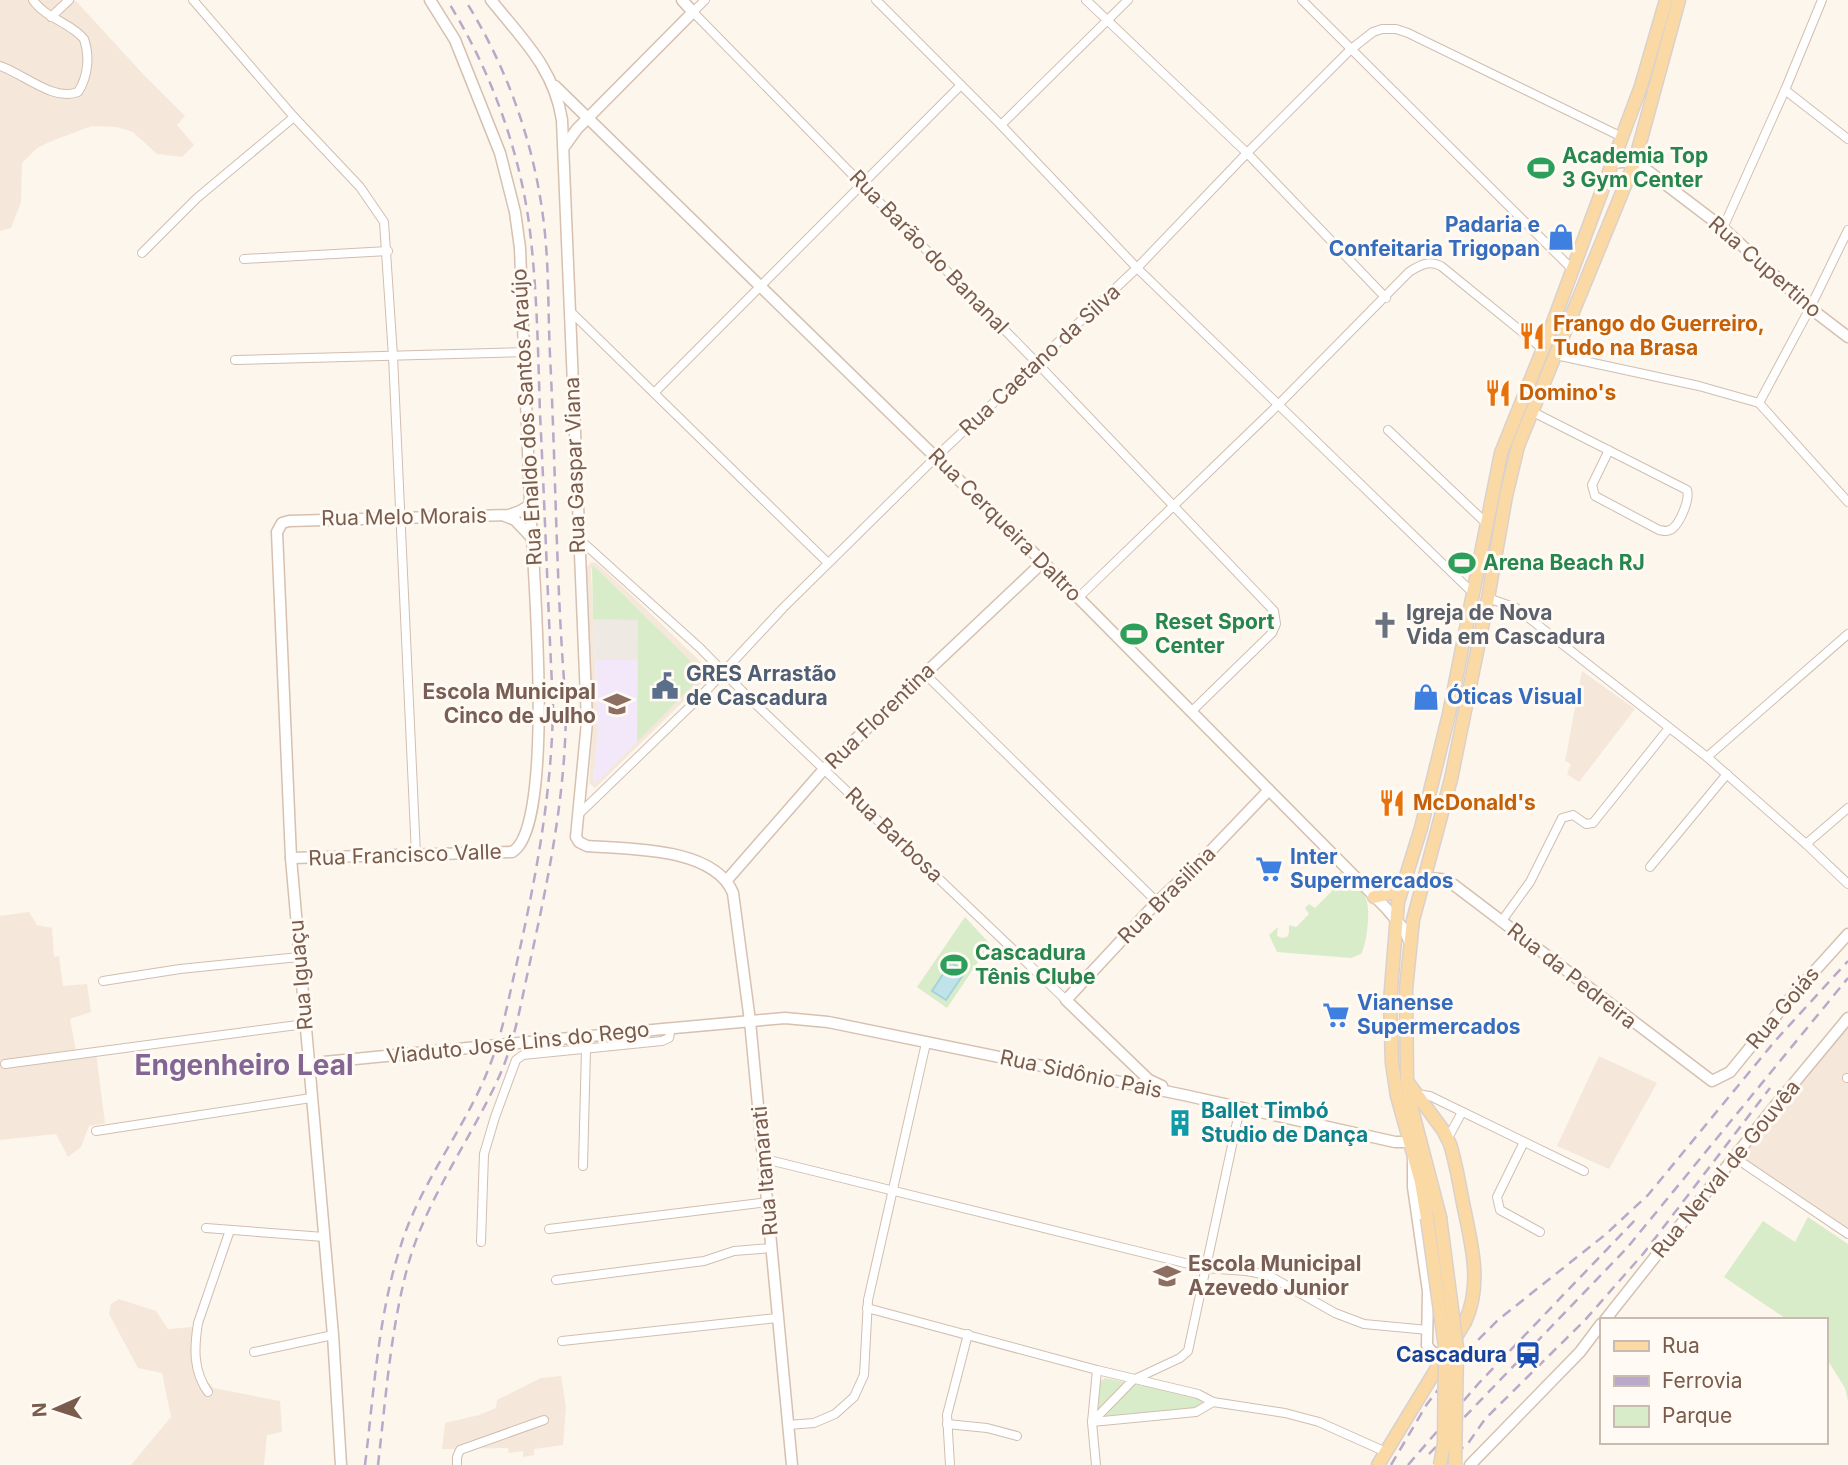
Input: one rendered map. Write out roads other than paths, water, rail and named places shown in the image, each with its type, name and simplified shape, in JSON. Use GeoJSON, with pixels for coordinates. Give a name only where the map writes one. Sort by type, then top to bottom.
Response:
{"type":"FeatureCollection","features":[{"type":"Feature","properties":{"kind":"main road","name":"Rua Enaldo dos Santos Araújo"},"geometry":{"type":"LineString","coordinates":[[430,0],[456,40],[500,153],[515,212],[520,248],[540,706],[531,808],[524,838],[517,849]]}},
{"type":"Feature","properties":{"kind":"main road"},"geometry":{"type":"LineString","coordinates":[[491,0],[542,64],[553,83]]}},
{"type":"Feature","properties":{"kind":"main road","name":"Rua Barão do Bananal"},"geometry":{"type":"LineString","coordinates":[[682,0],[693,12]]}},
{"type":"Feature","properties":{"kind":"main road"},"geometry":{"type":"LineString","coordinates":[[1440,1465],[1444,1443],[1445,1347],[1434,1218],[1397,1096],[1392,1063],[1390,1002],[1396,918],[1449,714],[1501,453],[1543,349],[1641,86],[1666,0]]}},
{"type":"Feature","properties":{"kind":"main road"},"geometry":{"type":"LineString","coordinates":[[1455,1465],[1457,1348],[1407,1080],[1406,989],[1410,943],[1424,878],[1451,779],[1518,446],[1635,161],[1679,0]]}},
{"type":"Feature","properties":{"kind":"main road"},"geometry":{"type":"LineString","coordinates":[[563,149],[570,136],[693,12]]}},
{"type":"Feature","properties":{"kind":"main road","name":"Rua Cerqueira Daltro"},"geometry":{"type":"LineString","coordinates":[[553,83],[1192,711],[1396,918],[1410,943]]}},
{"type":"Feature","properties":{"kind":"main road","name":"Rua Gaspar Viana"},"geometry":{"type":"LineString","coordinates":[[553,83],[561,113],[563,149],[587,722],[576,837],[583,845],[673,854],[700,863],[727,880]]}},
{"type":"Feature","properties":{"kind":"main road"},"geometry":{"type":"LineString","coordinates":[[1611,163],[1635,161]]}},
{"type":"Feature","properties":{"kind":"main road","name":"Rua Cupertino"},"geometry":{"type":"LineString","coordinates":[[1635,161],[1723,228],[1810,308],[1848,337]]}},
{"type":"Feature","properties":{"kind":"main road","name":"Rua Melo Morais"},"geometry":{"type":"LineString","coordinates":[[278,527],[282,523],[302,520],[503,515],[520,511],[530,505]]}},
{"type":"Feature","properties":{"kind":"main road"},"geometry":{"type":"LineString","coordinates":[[503,515],[515,520],[532,538]]}},
{"type":"Feature","properties":{"kind":"main road","name":"Rua Iguaçu"},"geometry":{"type":"LineString","coordinates":[[278,527],[276,539],[291,858],[333,1335],[341,1465]]}},
{"type":"Feature","properties":{"kind":"main road","name":"Rua Florentina"},"geometry":{"type":"LineString","coordinates":[[727,880],[825,768],[1043,562]]}},
{"type":"Feature","properties":{"kind":"main road","name":"Rua Brasilina"},"geometry":{"type":"LineString","coordinates":[[1066,1000],[1157,902],[1201,861],[1269,790]]}},
{"type":"Feature","properties":{"kind":"main road","name":"Rua Francisco Valle"},"geometry":{"type":"LineString","coordinates":[[291,858],[504,853],[517,849]]}},
{"type":"Feature","properties":{"kind":"main road"},"geometry":{"type":"LineString","coordinates":[[1374,897],[1388,894],[1405,877]]}},
{"type":"Feature","properties":{"kind":"main road","name":"Rua da Pedreira"},"geometry":{"type":"LineString","coordinates":[[1424,878],[1447,881],[1706,1079],[1712,1082],[1718,1080]]}},
{"type":"Feature","properties":{"kind":"main road","name":"Rua Itamarati"},"geometry":{"type":"LineString","coordinates":[[727,880],[733,893],[750,1021],[792,1465]]}},
{"type":"Feature","properties":{"kind":"main road","name":"Rua Goiás"},"geometry":{"type":"LineString","coordinates":[[1718,1080],[1730,1072],[1792,996],[1848,934]]}},
{"type":"Feature","properties":{"kind":"main road","name":"Rua Barbosa"},"geometry":{"type":"LineString","coordinates":[[1066,1000],[1149,1080],[1184,1095]]}},
{"type":"Feature","properties":{"kind":"main road","name":"Rua Nerval de Gouvêa"},"geometry":{"type":"LineString","coordinates":[[1607,1318],[1848,1018]]}},
{"type":"Feature","properties":{"kind":"main road","name":"Rua Sidônio Pais"},"geometry":{"type":"LineString","coordinates":[[750,1021],[805,1019],[926,1042],[1184,1095],[1412,1148]]}},
{"type":"Feature","properties":{"kind":"main road","name":"Viaduto José Lins do Rego"},"geometry":{"type":"LineString","coordinates":[[309,1063],[750,1021]]}},
{"type":"Feature","properties":{"kind":"main road"},"geometry":{"type":"LineString","coordinates":[[1378,1465],[1469,1315],[1475,1283],[1473,1253],[1448,1138],[1407,1080]]}},
{"type":"Feature","properties":{"kind":"main road"},"geometry":{"type":"LineString","coordinates":[[1412,1148],[1413,1187],[1428,1291],[1426,1341],[1429,1349],[1439,1354],[1447,1353]]}},
{"type":"Feature","properties":{"kind":"main road"},"geometry":{"type":"LineString","coordinates":[[1470,1465],[1580,1352],[1600,1325]]}},
{"type":"Feature","properties":{"kind":"street"},"geometry":{"type":"LineString","coordinates":[[0,66],[60,95],[78,92],[84,83],[87,65],[84,39],[68,25],[40,9],[33,0]]}},
{"type":"Feature","properties":{"kind":"street"},"geometry":{"type":"LineString","coordinates":[[51,17],[69,0]]}},
{"type":"Feature","properties":{"kind":"street"},"geometry":{"type":"LineString","coordinates":[[193,0],[294,117],[360,187],[384,222],[388,251],[416,855]]}},
{"type":"Feature","properties":{"kind":"street"},"geometry":{"type":"LineString","coordinates":[[693,12],[705,0]]}},
{"type":"Feature","properties":{"kind":"street"},"geometry":{"type":"LineString","coordinates":[[876,0],[1001,125],[1137,268],[1474,594]]}},
{"type":"Feature","properties":{"kind":"street"},"geometry":{"type":"LineString","coordinates":[[1086,0],[1247,153],[1386,298]]}},
{"type":"Feature","properties":{"kind":"street"},"geometry":{"type":"LineString","coordinates":[[1001,125],[1128,0]]}},
{"type":"Feature","properties":{"kind":"street"},"geometry":{"type":"LineString","coordinates":[[1302,0],[1573,270]]}},
{"type":"Feature","properties":{"kind":"street"},"geometry":{"type":"LineString","coordinates":[[1723,228],[1822,0]]}},
{"type":"Feature","properties":{"kind":"street","name":"Rua Barão do Bananal"},"geometry":{"type":"LineString","coordinates":[[693,12],[1037,363],[1276,615],[1276,624],[1268,639],[1192,711]]}},
{"type":"Feature","properties":{"kind":"street","name":"Rua Caetano da Silva"},"geometry":{"type":"LineString","coordinates":[[578,815],[724,672],[828,563],[1137,268],[1350,50],[1373,32],[1396,29],[1622,137]]}},
{"type":"Feature","properties":{"kind":"street"},"geometry":{"type":"LineString","coordinates":[[654,393],[961,85]]}},
{"type":"Feature","properties":{"kind":"street"},"geometry":{"type":"LineString","coordinates":[[1785,90],[1848,139]]}},
{"type":"Feature","properties":{"kind":"street"},"geometry":{"type":"LineString","coordinates":[[142,253],[197,198],[294,117]]}},
{"type":"Feature","properties":{"kind":"street"},"geometry":{"type":"LineString","coordinates":[[1759,403],[1848,230]]}},
{"type":"Feature","properties":{"kind":"street"},"geometry":{"type":"LineString","coordinates":[[244,259],[388,251]]}},
{"type":"Feature","properties":{"kind":"street"},"geometry":{"type":"LineString","coordinates":[[1078,597],[1279,404],[1409,272],[1420,265],[1429,262],[1441,266],[1543,349]]}},
{"type":"Feature","properties":{"kind":"street"},"geometry":{"type":"LineString","coordinates":[[570,311],[828,563]]}},
{"type":"Feature","properties":{"kind":"street"},"geometry":{"type":"LineString","coordinates":[[235,360],[524,352]]}},
{"type":"Feature","properties":{"kind":"street"},"geometry":{"type":"LineString","coordinates":[[1556,355],[1712,389],[1759,403],[1848,502]]}},
{"type":"Feature","properties":{"kind":"street"},"geometry":{"type":"LineString","coordinates":[[1533,412],[1609,450],[1687,490],[1689,499],[1673,528],[1669,531],[1660,530],[1592,493],[1592,485],[1609,450]]}},
{"type":"Feature","properties":{"kind":"street"},"geometry":{"type":"LineString","coordinates":[[1388,430],[1486,523]]}},
{"type":"Feature","properties":{"kind":"street","name":"Rua Barbosa"},"geometry":{"type":"LineString","coordinates":[[578,538],[724,672],[1066,1000]]}},
{"type":"Feature","properties":{"kind":"street"},"geometry":{"type":"LineString","coordinates":[[1488,598],[1516,608],[1707,757],[1848,884]]}},
{"type":"Feature","properties":{"kind":"street"},"geometry":{"type":"LineString","coordinates":[[1707,757],[1848,634]]}},
{"type":"Feature","properties":{"kind":"street"},"geometry":{"type":"LineString","coordinates":[[924,673],[1157,902]]}},
{"type":"Feature","properties":{"kind":"street"},"geometry":{"type":"LineString","coordinates":[[1501,922],[1530,882],[1562,818],[1573,815],[1586,824],[1593,823],[1669,728]]}},
{"type":"Feature","properties":{"kind":"street"},"geometry":{"type":"LineString","coordinates":[[1650,867],[1727,774]]}},
{"type":"Feature","properties":{"kind":"street"},"geometry":{"type":"LineString","coordinates":[[1806,844],[1848,808]]}},
{"type":"Feature","properties":{"kind":"street"},"geometry":{"type":"LineString","coordinates":[[103,981],[180,969],[299,957]]}},
{"type":"Feature","properties":{"kind":"street"},"geometry":{"type":"LineString","coordinates":[[5,1064],[305,1024]]}},
{"type":"Feature","properties":{"kind":"street"},"geometry":{"type":"LineString","coordinates":[[481,1242],[482,1169],[487,1142],[516,1060],[523,1055],[665,1041],[670,1037],[667,1029]]}},
{"type":"Feature","properties":{"kind":"street"},"geometry":{"type":"LineString","coordinates":[[788,1425],[828,1419],[854,1397],[864,1375],[867,1308],[926,1042]]}},
{"type":"Feature","properties":{"kind":"street"},"geometry":{"type":"LineString","coordinates":[[583,1166],[586,1049]]}},
{"type":"Feature","properties":{"kind":"street"},"geometry":{"type":"LineString","coordinates":[[1416,1094],[1430,1096],[1584,1171]]}},
{"type":"Feature","properties":{"kind":"street"},"geometry":{"type":"LineString","coordinates":[[96,1131],[312,1098]]}},
{"type":"Feature","properties":{"kind":"street"},"geometry":{"type":"LineString","coordinates":[[1092,1422],[1133,1380],[1181,1358],[1188,1351],[1240,1108]]}},
{"type":"Feature","properties":{"kind":"street"},"geometry":{"type":"LineString","coordinates":[[1448,1138],[1462,1112]]}},
{"type":"Feature","properties":{"kind":"street"},"geometry":{"type":"LineString","coordinates":[[1524,1142],[1497,1197],[1497,1205],[1500,1210],[1539,1232]]}},
{"type":"Feature","properties":{"kind":"street"},"geometry":{"type":"LineString","coordinates":[[1734,1157],[1848,1234]]}},
{"type":"Feature","properties":{"kind":"street"},"geometry":{"type":"LineString","coordinates":[[765,1159],[1205,1268],[1268,1275],[1335,1313],[1364,1324],[1428,1330]]}},
{"type":"Feature","properties":{"kind":"street"},"geometry":{"type":"LineString","coordinates":[[549,1229],[768,1202]]}},
{"type":"Feature","properties":{"kind":"street"},"geometry":{"type":"LineString","coordinates":[[206,1228],[324,1237]]}},
{"type":"Feature","properties":{"kind":"street"},"geometry":{"type":"LineString","coordinates":[[208,1392],[197,1374],[198,1323],[230,1230]]}},
{"type":"Feature","properties":{"kind":"street"},"geometry":{"type":"LineString","coordinates":[[556,1280],[704,1261],[734,1251],[772,1248]]}},
{"type":"Feature","properties":{"kind":"street"},"geometry":{"type":"LineString","coordinates":[[867,1308],[1133,1380],[1198,1394],[1213,1402],[1301,1417],[1386,1452]]}},
{"type":"Feature","properties":{"kind":"street"},"geometry":{"type":"LineString","coordinates":[[562,1341],[777,1318]]}},
{"type":"Feature","properties":{"kind":"street"},"geometry":{"type":"LineString","coordinates":[[254,1352],[333,1335]]}},
{"type":"Feature","properties":{"kind":"street"},"geometry":{"type":"LineString","coordinates":[[950,1465],[948,1409],[968,1335]]}},
{"type":"Feature","properties":{"kind":"street"},"geometry":{"type":"LineString","coordinates":[[1096,1465],[1092,1422],[1097,1370]]}},
{"type":"Feature","properties":{"kind":"street"},"geometry":{"type":"LineString","coordinates":[[1092,1422],[1196,1412],[1213,1402]]}},
{"type":"Feature","properties":{"kind":"street"},"geometry":{"type":"LineString","coordinates":[[457,1465],[460,1450],[544,1420]]}},
{"type":"Feature","properties":{"kind":"street"},"geometry":{"type":"LineString","coordinates":[[947,1424],[987,1428],[1017,1436]]}},
{"type":"Feature","properties":{"kind":"water"},"geometry":{"type":"Polygon","coordinates":[[[951,962],[965,972],[946,1000],[932,991],[951,962]]]}},
{"type":"Feature","properties":{"kind":"railway"},"geometry":{"type":"LineString","coordinates":[[365,1465],[382,1326],[401,1245],[420,1199],[480,1088],[502,1027],[536,867],[552,738],[553,705],[537,318],[529,223],[517,165],[500,107],[476,52],[447,0]]}},
{"type":"Feature","properties":{"kind":"railway"},"geometry":{"type":"LineString","coordinates":[[378,1465],[394,1333],[411,1255],[430,1207],[502,1070],[515,1030],[550,866],[560,802],[565,738],[566,705],[558,574],[547,264],[541,203],[528,142],[508,83],[465,0]]}},
{"type":"Feature","properties":{"kind":"railway"},"geometry":{"type":"LineString","coordinates":[[1391,1465],[1427,1404],[1474,1344],[1498,1320],[1606,1234],[1648,1195],[1775,1041],[1848,961]]}},
{"type":"Feature","properties":{"kind":"railway"},"geometry":{"type":"LineString","coordinates":[[1429,1454],[1627,1248],[1848,978]]}},
{"type":"Feature","properties":{"kind":"railway"},"geometry":{"type":"LineString","coordinates":[[1443,1465],[1469,1442],[1485,1419],[1585,1320],[1643,1254],[1770,1088]]}},
{"type":"Feature","properties":{"kind":"railway"},"geometry":{"type":"LineString","coordinates":[[1408,1465],[1479,1383],[1636,1219]]}},
{"type":"Feature","properties":{"kind":"place","name":"Academia Top 3 Gym Center"},"geometry":{"type":"Point","coordinates":[1541,168]}},
{"type":"Feature","properties":{"kind":"place","name":"Padaria e Confeitaria Trigopan"},"geometry":{"type":"Point","coordinates":[1561,237]}},
{"type":"Feature","properties":{"kind":"place","name":"Frango do Guerreiro, Tudo na Brasa"},"geometry":{"type":"Point","coordinates":[1532,336]}},
{"type":"Feature","properties":{"kind":"place","name":"Domino's"},"geometry":{"type":"Point","coordinates":[1498,393]}},
{"type":"Feature","properties":{"kind":"place","name":"Arena Beach RJ"},"geometry":{"type":"Point","coordinates":[1462,563]}},
{"type":"Feature","properties":{"kind":"place","name":"Igreja de Nova Vida em Cascadura"},"geometry":{"type":"Point","coordinates":[1385,625]}},
{"type":"Feature","properties":{"kind":"place","name":"Reset Sport Center"},"geometry":{"type":"Point","coordinates":[1134,634]}},
{"type":"Feature","properties":{"kind":"place","name":"GRES Arrastão de Cascadura"},"geometry":{"type":"Point","coordinates":[665,686]}},
{"type":"Feature","properties":{"kind":"place","name":"Óticas Visual"},"geometry":{"type":"Point","coordinates":[1426,697]}},
{"type":"Feature","properties":{"kind":"place","name":"Escola Municipal Cinco de Julho"},"geometry":{"type":"Point","coordinates":[617,704]}},
{"type":"Feature","properties":{"kind":"place","name":"McDonald's"},"geometry":{"type":"Point","coordinates":[1392,803]}},
{"type":"Feature","properties":{"kind":"place","name":"Inter Supermercados"},"geometry":{"type":"Point","coordinates":[1269,869]}},
{"type":"Feature","properties":{"kind":"place","name":"Cascadura Tênis Clube"},"geometry":{"type":"Point","coordinates":[954,965]}},
{"type":"Feature","properties":{"kind":"place","name":"Vianense Supermercados"},"geometry":{"type":"Point","coordinates":[1336,1015]}},
{"type":"Feature","properties":{"kind":"place","name":"Ballet Timbó Studio de Dança"},"geometry":{"type":"Point","coordinates":[1180,1123]}},
{"type":"Feature","properties":{"kind":"place","name":"Escola Municipal Azevedo Junior"},"geometry":{"type":"Point","coordinates":[1167,1276]}},
{"type":"Feature","properties":{"kind":"place","name":"Cascadura"},"geometry":{"type":"Point","coordinates":[1528,1355]}},
{"type":"Feature","properties":{"kind":"district","name":"Engenheiro Leal"},"geometry":{"type":"Point","coordinates":[244,1065]}}]}
